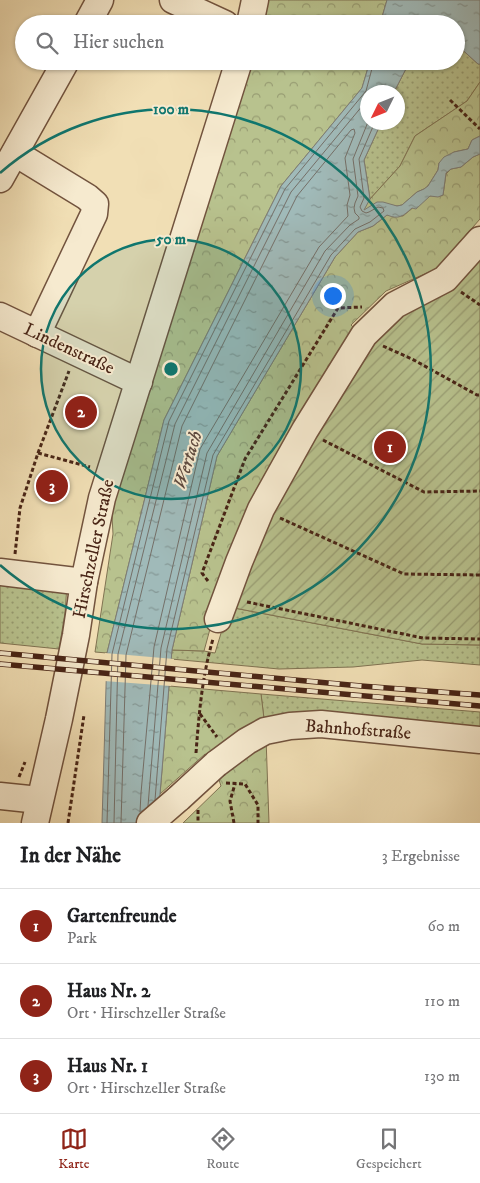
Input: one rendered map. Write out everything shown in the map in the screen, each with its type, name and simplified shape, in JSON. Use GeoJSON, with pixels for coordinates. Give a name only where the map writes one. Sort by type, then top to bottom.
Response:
{"type":"FeatureCollection","features":[{"type":"Feature","properties":{"kind":"street"},"geometry":{"type":"LineString","coordinates":[[92,15],[100,0]]}},
{"type":"Feature","properties":{"kind":"street"},"geometry":{"type":"LineString","coordinates":[[173,0],[206,15]]}},
{"type":"Feature","properties":{"kind":"street"},"geometry":{"type":"LineString","coordinates":[[252,15],[255,0]]}},
{"type":"Feature","properties":{"kind":"street"},"geometry":{"type":"LineString","coordinates":[[0,179],[61,70]]}},
{"type":"Feature","properties":{"kind":"street","name":"Hirschzeller Straße"},"geometry":{"type":"LineString","coordinates":[[30,811],[59,719],[76,635],[84,582],[102,498],[236,70]]}},
{"type":"Feature","properties":{"kind":"street"},"geometry":{"type":"LineString","coordinates":[[15,153],[87,197],[95,204],[94,214],[37,334]]}},
{"type":"Feature","properties":{"kind":"street"},"geometry":{"type":"LineString","coordinates":[[223,606],[261,509],[305,430],[364,335],[395,305],[445,279],[480,240]]}},
{"type":"Feature","properties":{"kind":"street","name":"Lindenstraße"},"geometry":{"type":"LineString","coordinates":[[0,316],[139,382]]}},
{"type":"Feature","properties":{"kind":"street"},"geometry":{"type":"LineString","coordinates":[[6,573],[84,582]]}},
{"type":"Feature","properties":{"kind":"street","name":"Bahnhofstraße"},"geometry":{"type":"LineString","coordinates":[[188,801],[216,764],[247,741],[265,732],[290,726],[321,724],[480,740]]}},
{"type":"Feature","properties":{"kind":"street"},"geometry":{"type":"LineString","coordinates":[[0,796],[30,811]]}},
{"type":"Feature","properties":{"kind":"street"},"geometry":{"type":"LineString","coordinates":[[150,823],[188,801]]}},
{"type":"Feature","properties":{"kind":"street"},"geometry":{"type":"LineString","coordinates":[[156,823],[188,801]]}},
{"type":"Feature","properties":{"kind":"path"},"geometry":{"type":"LineString","coordinates":[[450,100],[480,129]]}},
{"type":"Feature","properties":{"kind":"path"},"geometry":{"type":"LineString","coordinates":[[258,823],[258,805],[245,784],[235,784],[216,764],[199,713],[209,654],[223,606],[202,573],[246,459],[338,308],[395,305]]}},
{"type":"Feature","properties":{"kind":"path"},"geometry":{"type":"LineString","coordinates":[[364,335],[370,340],[412,360],[476,395],[480,395]]}},
{"type":"Feature","properties":{"kind":"path"},"geometry":{"type":"LineString","coordinates":[[6,573],[20,508],[38,453],[71,366]]}},
{"type":"Feature","properties":{"kind":"path"},"geometry":{"type":"LineString","coordinates":[[305,430],[424,492],[480,491]]}},
{"type":"Feature","properties":{"kind":"path"},"geometry":{"type":"LineString","coordinates":[[38,453],[92,468]]}},
{"type":"Feature","properties":{"kind":"path"},"geometry":{"type":"LineString","coordinates":[[261,509],[404,574],[480,575]]}},
{"type":"Feature","properties":{"kind":"path"},"geometry":{"type":"LineString","coordinates":[[223,606],[291,611],[423,638],[480,639]]}},
{"type":"Feature","properties":{"kind":"path"},"geometry":{"type":"LineString","coordinates":[[199,713],[216,764]]}},
{"type":"Feature","properties":{"kind":"path"},"geometry":{"type":"LineString","coordinates":[[234,823],[230,801],[235,784]]}},
{"type":"Feature","properties":{"kind":"path"},"geometry":{"type":"LineString","coordinates":[[188,801],[198,823]]}},
{"type":"Feature","properties":{"kind":"green space"},"geometry":{"type":"Polygon","coordinates":[[[262,0],[387,0],[383,15],[259,15],[262,0]]]}},
{"type":"Feature","properties":{"kind":"green space"},"geometry":{"type":"Polygon","coordinates":[[[465,52],[480,64],[480,82],[467,101],[415,136],[400,166],[370,199],[364,160],[378,130],[405,130],[405,85],[398,85],[405,70],[465,70],[465,52]]]}},
{"type":"Feature","properties":{"kind":"green space"},"geometry":{"type":"Polygon","coordinates":[[[244,70],[367,70],[363,85],[360,85],[360,90],[281,186],[164,420],[107,653],[95,652],[113,534],[111,498],[244,70]]]}},
{"type":"Feature","properties":{"kind":"green space"},"geometry":{"type":"Polygon","coordinates":[[[480,82],[480,136],[472,140],[468,149],[454,152],[439,163],[438,170],[428,186],[417,192],[402,205],[363,210],[370,199],[400,166],[415,136],[467,101],[480,82]]]}},
{"type":"Feature","properties":{"kind":"green space"},"geometry":{"type":"Polygon","coordinates":[[[480,154],[480,219],[436,269],[386,291],[351,325],[358,332],[213,618],[204,651],[172,650],[217,456],[335,257],[358,232],[373,226],[387,215],[403,216],[427,197],[443,195],[446,174],[451,169],[461,167],[480,154]]]}},
{"type":"Feature","properties":{"kind":"green space"},"geometry":{"type":"Polygon","coordinates":[[[480,248],[480,645],[422,644],[229,607],[243,563],[367,340],[480,248]]]}},
{"type":"Feature","properties":{"kind":"green space"},"geometry":{"type":"Polygon","coordinates":[[[0,577],[67,585],[59,649],[0,643],[0,577]]]}},
{"type":"Feature","properties":{"kind":"green space"},"geometry":{"type":"Polygon","coordinates":[[[229,607],[422,644],[480,645],[480,665],[422,660],[353,667],[279,669],[171,659],[172,650],[215,653],[229,607]]]}},
{"type":"Feature","properties":{"kind":"green space"},"geometry":{"type":"Polygon","coordinates":[[[169,686],[261,694],[265,727],[212,760],[205,754],[160,794],[169,686]]]}},
{"type":"Feature","properties":{"kind":"green space"},"geometry":{"type":"Polygon","coordinates":[[[261,694],[480,712],[480,735],[265,727],[261,694]]]}},
{"type":"Feature","properties":{"kind":"green space"},"geometry":{"type":"Polygon","coordinates":[[[266,737],[269,823],[183,823],[221,786],[219,780],[224,774],[221,770],[266,737]]]}},
{"type":"Feature","properties":{"kind":"water"},"geometry":{"type":"Polygon","coordinates":[[[387,0],[480,0],[480,64],[465,52],[465,15],[383,15],[387,0]]]}},
{"type":"Feature","properties":{"kind":"water"},"geometry":{"type":"Polygon","coordinates":[[[367,70],[405,70],[398,85],[363,85],[367,70]]]}},
{"type":"Feature","properties":{"kind":"water","name":"Wertach"},"geometry":{"type":"Polygon","coordinates":[[[360,90],[360,130],[378,130],[364,160],[370,199],[364,210],[377,202],[397,206],[402,205],[417,192],[428,186],[444,157],[454,152],[468,149],[472,140],[480,136],[480,154],[461,167],[451,169],[446,173],[443,195],[438,197],[430,196],[416,209],[412,208],[401,216],[387,215],[373,226],[358,232],[335,257],[217,456],[172,650],[159,823],[102,823],[107,653],[164,420],[281,186],[360,90]]]}},
{"type":"Feature","properties":{"kind":"pier"},"geometry":{"type":"Polygon","coordinates":[[[105,653],[174,659],[171,686],[104,681],[105,653]]]}},
{"type":"Feature","properties":{"kind":"railway"},"geometry":{"type":"LineString","coordinates":[[0,653],[480,695]]}},
{"type":"Feature","properties":{"kind":"railway"},"geometry":{"type":"LineString","coordinates":[[0,664],[480,706]]}},
{"type":"Feature","properties":{"kind":"place","name":"Haus Nr. 2"},"geometry":{"type":"Point","coordinates":[81,412]}},
{"type":"Feature","properties":{"kind":"place","name":"Gartenfreunde"},"geometry":{"type":"Point","coordinates":[390,447]}},
{"type":"Feature","properties":{"kind":"place","name":"Haus Nr. 1"},"geometry":{"type":"Point","coordinates":[52,486]}}]}
